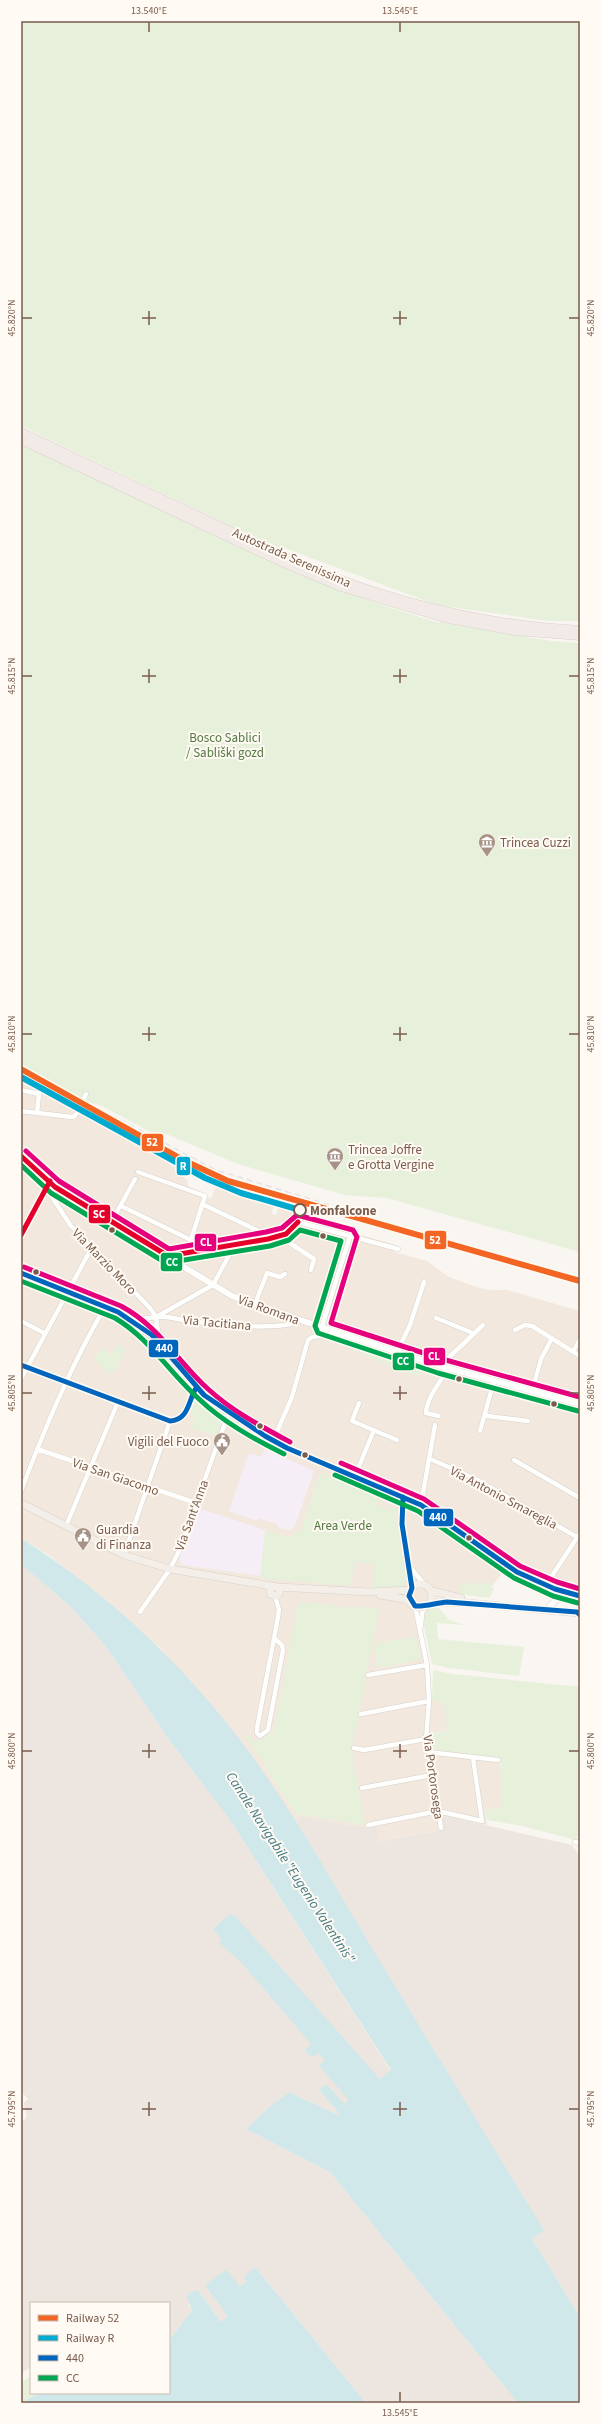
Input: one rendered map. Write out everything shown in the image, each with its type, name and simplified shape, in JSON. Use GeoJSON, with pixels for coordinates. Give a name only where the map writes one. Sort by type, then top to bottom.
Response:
{"type":"FeatureCollection","features":[{"type":"Feature","properties":{"kind":"highway","name":"Autostrada Serenissima"},"geometry":{"type":"LineString","coordinates":[[21,432],[291,560],[343,581],[410,603],[452,613],[516,624],[580,630]]}},
{"type":"Feature","properties":{"kind":"highway","name":"Autostrada Serenissima"},"geometry":{"type":"LineString","coordinates":[[21,440],[278,561],[341,587],[444,618],[515,630],[580,636]]}},
{"type":"Feature","properties":{"kind":"main road"},"geometry":{"type":"LineString","coordinates":[[21,1503],[124,1555],[170,1570],[276,1591],[368,1592],[411,1589],[424,1584],[432,1591],[450,1597],[550,1606],[579,1611]]}},
{"type":"Feature","properties":{"kind":"main road"},"geometry":{"type":"LineString","coordinates":[[411,1589],[412,1603]]}},
{"type":"Feature","properties":{"kind":"main road"},"geometry":{"type":"LineString","coordinates":[[428,1604],[432,1591]]}},
{"type":"Feature","properties":{"kind":"main road"},"geometry":{"type":"LineString","coordinates":[[368,1592],[412,1603],[428,1604],[457,1602],[579,1611]]}},
{"type":"Feature","properties":{"kind":"street"},"geometry":{"type":"LineString","coordinates":[[21,1090],[39,1094],[37,1113]]}},
{"type":"Feature","properties":{"kind":"street"},"geometry":{"type":"LineString","coordinates":[[83,1100],[86,1094]]}},
{"type":"Feature","properties":{"kind":"street"},"geometry":{"type":"LineString","coordinates":[[21,1111],[72,1117],[75,1116],[80,1107]]}},
{"type":"Feature","properties":{"kind":"street"},"geometry":{"type":"LineString","coordinates":[[21,1156],[55,1187],[111,1223],[168,1256],[186,1255],[268,1239],[286,1234],[298,1222],[398,1249]]}},
{"type":"Feature","properties":{"kind":"street"},"geometry":{"type":"LineString","coordinates":[[138,1172],[205,1196],[186,1255]]}},
{"type":"Feature","properties":{"kind":"street"},"geometry":{"type":"LineString","coordinates":[[111,1223],[135,1179]]}},
{"type":"Feature","properties":{"kind":"street"},"geometry":{"type":"LineString","coordinates":[[21,1235],[50,1181]]}},
{"type":"Feature","properties":{"kind":"street"},"geometry":{"type":"LineString","coordinates":[[44,1193],[52,1197],[55,1187]]}},
{"type":"Feature","properties":{"kind":"street","name":"Via Marzio Moro"},"geometry":{"type":"LineString","coordinates":[[52,1197],[71,1226],[156,1317],[160,1344]]}},
{"type":"Feature","properties":{"kind":"street"},"geometry":{"type":"LineString","coordinates":[[202,1204],[263,1233],[268,1239]]}},
{"type":"Feature","properties":{"kind":"street"},"geometry":{"type":"LineString","coordinates":[[121,1206],[190,1240]]}},
{"type":"Feature","properties":{"kind":"street"},"geometry":{"type":"LineString","coordinates":[[279,1236],[314,1259],[311,1270]]}},
{"type":"Feature","properties":{"kind":"street"},"geometry":{"type":"LineString","coordinates":[[319,1336],[350,1236]]}},
{"type":"Feature","properties":{"kind":"street"},"geometry":{"type":"LineString","coordinates":[[132,1320],[156,1317],[213,1285],[234,1246]]}},
{"type":"Feature","properties":{"kind":"street"},"geometry":{"type":"LineString","coordinates":[[21,1379],[44,1333],[92,1247]]}},
{"type":"Feature","properties":{"kind":"street","name":"Via Romana"},"geometry":{"type":"LineString","coordinates":[[174,1256],[179,1264],[213,1285],[255,1304],[440,1366],[580,1404]]}},
{"type":"Feature","properties":{"kind":"street"},"geometry":{"type":"LineString","coordinates":[[21,1273],[105,1307],[132,1320],[145,1329],[160,1344],[196,1388],[228,1412],[273,1441],[421,1505],[498,1561],[555,1589],[580,1596]]}},
{"type":"Feature","properties":{"kind":"street"},"geometry":{"type":"LineString","coordinates":[[255,1304],[267,1273],[280,1276],[285,1274]]}},
{"type":"Feature","properties":{"kind":"street"},"geometry":{"type":"LineString","coordinates":[[397,1352],[410,1326],[424,1282]]}},
{"type":"Feature","properties":{"kind":"street"},"geometry":{"type":"LineString","coordinates":[[21,1491],[37,1449],[80,1352],[105,1307]]}},
{"type":"Feature","properties":{"kind":"street","name":"Via Tacitiana"},"geometry":{"type":"LineString","coordinates":[[156,1317],[171,1316],[189,1321],[245,1326],[296,1324],[300,1320]]}},
{"type":"Feature","properties":{"kind":"street"},"geometry":{"type":"LineString","coordinates":[[145,1329],[148,1318]]}},
{"type":"Feature","properties":{"kind":"street"},"geometry":{"type":"LineString","coordinates":[[436,1318],[473,1333]]}},
{"type":"Feature","properties":{"kind":"street"},"geometry":{"type":"LineString","coordinates":[[21,1321],[44,1333]]}},
{"type":"Feature","properties":{"kind":"street"},"geometry":{"type":"LineString","coordinates":[[145,1329],[158,1325]]}},
{"type":"Feature","properties":{"kind":"street"},"geometry":{"type":"LineString","coordinates":[[440,1366],[483,1325]]}},
{"type":"Feature","properties":{"kind":"street"},"geometry":{"type":"LineString","coordinates":[[515,1330],[528,1325],[580,1356]]}},
{"type":"Feature","properties":{"kind":"street"},"geometry":{"type":"LineString","coordinates":[[273,1441],[292,1397],[308,1340],[312,1337],[319,1336],[348,1335]]}},
{"type":"Feature","properties":{"kind":"street"},"geometry":{"type":"LineString","coordinates":[[532,1391],[540,1359],[552,1338]]}},
{"type":"Feature","properties":{"kind":"street"},"geometry":{"type":"LineString","coordinates":[[572,1352],[580,1339]]}},
{"type":"Feature","properties":{"kind":"street"},"geometry":{"type":"LineString","coordinates":[[21,1365],[170,1420],[179,1420],[186,1415],[190,1396],[196,1388]]}},
{"type":"Feature","properties":{"kind":"street"},"geometry":{"type":"LineString","coordinates":[[439,1416],[426,1413],[426,1409],[430,1398],[448,1368]]}},
{"type":"Feature","properties":{"kind":"street"},"geometry":{"type":"LineString","coordinates":[[480,1431],[494,1381]]}},
{"type":"Feature","properties":{"kind":"street"},"geometry":{"type":"LineString","coordinates":[[66,1526],[118,1402]]}},
{"type":"Feature","properties":{"kind":"street"},"geometry":{"type":"LineString","coordinates":[[359,1402],[352,1421],[397,1440]]}},
{"type":"Feature","properties":{"kind":"street","name":"Via Sant'Anna"},"geometry":{"type":"LineString","coordinates":[[140,1612],[170,1570],[196,1503],[228,1412]]}},
{"type":"Feature","properties":{"kind":"street"},"geometry":{"type":"LineString","coordinates":[[485,1412],[487,1416],[528,1421]]}},
{"type":"Feature","properties":{"kind":"street"},"geometry":{"type":"LineString","coordinates":[[124,1555],[146,1486],[170,1420]]}},
{"type":"Feature","properties":{"kind":"street"},"geometry":{"type":"LineString","coordinates":[[421,1505],[435,1425]]}},
{"type":"Feature","properties":{"kind":"street"},"geometry":{"type":"LineString","coordinates":[[355,1476],[374,1430]]}},
{"type":"Feature","properties":{"kind":"street","name":"Via San Giacomo"},"geometry":{"type":"LineString","coordinates":[[37,1449],[196,1503]]}},
{"type":"Feature","properties":{"kind":"street","name":"Via Antonio Smareglia"},"geometry":{"type":"LineString","coordinates":[[430,1459],[476,1479],[579,1535]]}},
{"type":"Feature","properties":{"kind":"street"},"geometry":{"type":"LineString","coordinates":[[514,1460],[580,1498]]}},
{"type":"Feature","properties":{"kind":"street"},"geometry":{"type":"LineString","coordinates":[[404,1497],[402,1524],[411,1589]]}},
{"type":"Feature","properties":{"kind":"street"},"geometry":{"type":"LineString","coordinates":[[546,1585],[579,1535]]}},
{"type":"Feature","properties":{"kind":"street"},"geometry":{"type":"LineString","coordinates":[[408,1564],[424,1584]]}},
{"type":"Feature","properties":{"kind":"street"},"geometry":{"type":"LineString","coordinates":[[550,1606],[557,1599],[555,1589]]}},
{"type":"Feature","properties":{"kind":"street"},"geometry":{"type":"LineString","coordinates":[[274,1638],[282,1645],[283,1650],[268,1730],[260,1736],[257,1733],[257,1728],[279,1610],[276,1591]]}},
{"type":"Feature","properties":{"kind":"street","name":"Via Portorosega"},"geometry":{"type":"LineString","coordinates":[[412,1603],[421,1630],[427,1665],[429,1701],[426,1739],[441,1828]]}},
{"type":"Feature","properties":{"kind":"street","name":"Via Portorosega"},"geometry":{"type":"LineString","coordinates":[[421,1630],[422,1613],[428,1604]]}},
{"type":"Feature","properties":{"kind":"street"},"geometry":{"type":"LineString","coordinates":[[368,1675],[427,1665]]}},
{"type":"Feature","properties":{"kind":"street"},"geometry":{"type":"LineString","coordinates":[[361,1714],[429,1701]]}},
{"type":"Feature","properties":{"kind":"street"},"geometry":{"type":"LineString","coordinates":[[354,1748],[364,1750],[426,1739]]}},
{"type":"Feature","properties":{"kind":"street"},"geometry":{"type":"LineString","coordinates":[[428,1752],[498,1760]]}},
{"type":"Feature","properties":{"kind":"street"},"geometry":{"type":"LineString","coordinates":[[368,1825],[438,1811],[482,1821],[473,1758]]}},
{"type":"Feature","properties":{"kind":"street"},"geometry":{"type":"LineString","coordinates":[[362,1788],[432,1775]]}},
{"type":"Feature","properties":{"kind":"shaded area"},"geometry":{"type":"Polygon","coordinates":[[[21,1075],[81,1107],[80,1112],[155,1154],[174,1167],[188,1181],[188,1186],[208,1197],[211,1198],[218,1183],[274,1202],[272,1214],[276,1215],[278,1208],[316,1219],[315,1222],[396,1245],[394,1252],[427,1261],[449,1277],[473,1286],[489,1290],[507,1290],[580,1311],[580,1590],[545,1580],[510,1563],[493,1585],[477,1582],[474,1585],[462,1583],[459,1594],[437,1592],[430,1607],[415,1611],[432,1700],[442,1701],[449,1731],[433,1733],[500,1757],[502,1807],[485,1810],[487,1825],[442,1815],[444,1830],[379,1841],[377,1826],[368,1828],[302,1817],[301,1824],[297,1826],[270,1782],[216,1710],[159,1647],[96,1592],[47,1554],[21,1538],[21,1075]]]}},
{"type":"Feature","properties":{"kind":"shaded area"},"geometry":{"type":"Polygon","coordinates":[[[265,1449],[314,1471],[295,1526],[290,1530],[279,1528],[277,1524],[258,1518],[257,1521],[229,1511],[249,1453],[261,1457],[265,1449]]]}},
{"type":"Feature","properties":{"kind":"shaded area"},"geometry":{"type":"Polygon","coordinates":[[[198,1508],[265,1530],[261,1576],[182,1565],[179,1558],[198,1508]]]}},
{"type":"Feature","properties":{"kind":"shaded area"},"geometry":{"type":"Polygon","coordinates":[[[21,1564],[71,1607],[108,1649],[167,1737],[228,1817],[391,2071],[380,2079],[377,2076],[345,2105],[326,2084],[319,2090],[339,2113],[338,2115],[289,2092],[267,2109],[246,2129],[330,2172],[518,2403],[366,2403],[255,2267],[244,2277],[247,2282],[240,2287],[205,2285],[228,2316],[221,2322],[198,2290],[189,2305],[192,2311],[170,2339],[170,2302],[30,2302],[30,2368],[21,2373],[21,2123],[27,2117],[24,2103],[28,2099],[21,2091],[21,1564]]]}},
{"type":"Feature","properties":{"kind":"shaded area"},"geometry":{"type":"Polygon","coordinates":[[[442,1815],[572,1845],[580,1857],[580,2317],[532,2239],[543,2230],[297,1826],[300,1824],[297,1819],[302,1817],[368,1828],[377,1826],[380,1841],[444,1830],[442,1815]]]}},
{"type":"Feature","properties":{"kind":"green space"},"geometry":{"type":"Polygon","coordinates":[[[21,21],[580,21],[580,621],[549,621],[437,605],[282,547],[280,549],[21,426],[21,21]]]}},
{"type":"Feature","properties":{"kind":"green space","name":"Bosco Sablici / Sabliški gozd"},"geometry":{"type":"Polygon","coordinates":[[[21,444],[300,575],[367,600],[432,621],[552,641],[580,643],[580,1252],[387,1198],[345,1195],[238,1164],[164,1133],[162,1138],[102,1106],[85,1101],[21,1064],[21,444]]]}},
{"type":"Feature","properties":{"kind":"green space"},"geometry":{"type":"Polygon","coordinates":[[[334,1338],[342,1341],[343,1339],[423,1366],[418,1377],[327,1339],[334,1338]]]}},
{"type":"Feature","properties":{"kind":"green space"},"geometry":{"type":"Polygon","coordinates":[[[118,1344],[126,1350],[113,1375],[102,1369],[104,1367],[94,1360],[102,1348],[111,1354],[118,1344]]]}},
{"type":"Feature","properties":{"kind":"green space"},"geometry":{"type":"Polygon","coordinates":[[[196,1396],[223,1413],[224,1417],[217,1436],[192,1428],[194,1421],[191,1416],[193,1415],[191,1408],[196,1396]]]}},
{"type":"Feature","properties":{"kind":"green space","name":"Area Verde"},"geometry":{"type":"Polygon","coordinates":[[[320,1473],[380,1498],[377,1505],[387,1509],[397,1508],[398,1514],[396,1513],[406,1580],[404,1587],[372,1588],[375,1564],[356,1562],[350,1586],[260,1578],[265,1530],[288,1537],[301,1530],[320,1473]]]}},
{"type":"Feature","properties":{"kind":"green space"},"geometry":{"type":"Polygon","coordinates":[[[477,1582],[493,1585],[491,1587],[494,1589],[489,1598],[459,1594],[459,1585],[462,1583],[474,1585],[477,1582]]]}},
{"type":"Feature","properties":{"kind":"green space"},"geometry":{"type":"Polygon","coordinates":[[[298,1602],[333,1605],[341,1608],[344,1606],[379,1609],[352,1751],[365,1825],[296,1814],[266,1769],[266,1765],[244,1737],[248,1734],[254,1742],[273,1732],[270,1751],[298,1602]]]}},
{"type":"Feature","properties":{"kind":"green space"},"geometry":{"type":"Polygon","coordinates":[[[437,1606],[449,1620],[465,1625],[437,1623],[438,1639],[524,1647],[519,1676],[449,1668],[432,1664],[424,1626],[424,1617],[427,1610],[437,1606]]]}},
{"type":"Feature","properties":{"kind":"green space"},"geometry":{"type":"Polygon","coordinates":[[[416,1636],[420,1660],[378,1668],[373,1644],[416,1636]]]}},
{"type":"Feature","properties":{"kind":"green space"},"geometry":{"type":"Polygon","coordinates":[[[433,1670],[453,1674],[580,1687],[580,1831],[576,1840],[522,1826],[487,1820],[485,1810],[502,1807],[500,1757],[432,1750],[432,1733],[448,1731],[442,1702],[432,1700],[433,1670]]]}},
{"type":"Feature","properties":{"kind":"green space"},"geometry":{"type":"Polygon","coordinates":[[[30,2377],[30,2394],[40,2394],[28,2399],[26,2403],[21,2403],[21,2383],[30,2377]]]}},
{"type":"Feature","properties":{"kind":"water","name":"Canale Navigabile \"Eugenio Valentinis\""},"geometry":{"type":"Polygon","coordinates":[[[21,1538],[93,1589],[159,1648],[189,1679],[246,1747],[284,1803],[544,2230],[532,2239],[580,2317],[580,2403],[518,2403],[330,2172],[246,2129],[267,2109],[289,2092],[338,2115],[339,2113],[319,2090],[326,2084],[345,2104],[349,2100],[319,2066],[325,2061],[318,2053],[312,2058],[305,2050],[311,2044],[240,1961],[219,1943],[222,1939],[213,1929],[230,1914],[236,1917],[380,2079],[391,2070],[228,1817],[167,1737],[108,1649],[71,1607],[21,1564],[21,1538]]]}},
{"type":"Feature","properties":{"kind":"water"},"geometry":{"type":"Polygon","coordinates":[[[255,2267],[366,2403],[26,2403],[28,2399],[38,2394],[170,2394],[170,2339],[192,2311],[187,2296],[191,2292],[198,2290],[221,2322],[228,2316],[205,2285],[226,2270],[240,2286],[247,2282],[244,2277],[255,2267]]]}},
{"type":"Feature","properties":{"kind":"railway"},"geometry":{"type":"LineString","coordinates":[[84,1104],[115,1117],[216,1170],[350,1211],[404,1232]]}},
{"type":"Feature","properties":{"kind":"rail line","name":"52"},"geometry":{"type":"LineString","coordinates":[[21,1069],[185,1161],[228,1181],[580,1281]]}},
{"type":"Feature","properties":{"kind":"rail line","name":"R"},"geometry":{"type":"LineString","coordinates":[[21,1077],[205,1178],[241,1193],[300,1210]]}},
{"type":"Feature","properties":{"kind":"transit line","name":"CL"},"geometry":{"type":"LineString","coordinates":[[26,1151],[59,1181],[169,1249],[282,1228],[297,1215],[353,1230],[357,1237],[331,1323],[442,1359],[580,1397]]}},
{"type":"Feature","properties":{"kind":"transit line","name":"SC"},"geometry":{"type":"LineString","coordinates":[[21,1156],[55,1187],[168,1256],[268,1239],[286,1234],[298,1222]]}},
{"type":"Feature","properties":{"kind":"transit line","name":"CC"},"geometry":{"type":"LineString","coordinates":[[21,1165],[51,1193],[166,1263],[270,1246],[289,1240],[300,1230],[341,1241],[315,1326],[318,1333],[438,1373],[578,1411]]}},
{"type":"Feature","properties":{"kind":"transit line","name":"SC"},"geometry":{"type":"LineString","coordinates":[[21,1235],[50,1181]]}},
{"type":"Feature","properties":{"kind":"transit line","name":"CL"},"geometry":{"type":"LineString","coordinates":[[24,1267],[121,1306],[135,1314],[157,1334],[197,1378],[217,1397],[248,1418],[290,1442]]}},
{"type":"Feature","properties":{"kind":"transit line","name":"440"},"geometry":{"type":"LineString","coordinates":[[21,1273],[118,1312],[152,1335],[204,1395],[265,1436],[287,1448],[421,1505],[517,1572],[555,1589],[580,1596]]}},
{"type":"Feature","properties":{"kind":"transit line","name":"CC"},"geometry":{"type":"LineString","coordinates":[[21,1281],[115,1318],[139,1336],[188,1389],[208,1407],[239,1430],[284,1454]]}},
{"type":"Feature","properties":{"kind":"transit line","name":"440"},"geometry":{"type":"LineString","coordinates":[[21,1365],[170,1421],[176,1420],[184,1414],[196,1388]]}},
{"type":"Feature","properties":{"kind":"transit line","name":"CL"},"geometry":{"type":"LineString","coordinates":[[341,1463],[424,1499],[520,1566],[557,1582],[580,1589]]}},
{"type":"Feature","properties":{"kind":"transit line","name":"CC"},"geometry":{"type":"LineString","coordinates":[[335,1475],[418,1511],[514,1578],[553,1596],[578,1603]]}},
{"type":"Feature","properties":{"kind":"transit line","name":"440"},"geometry":{"type":"LineString","coordinates":[[403,1497],[402,1524],[412,1588],[409,1596],[415,1606],[447,1602],[577,1612],[580,1615]]}},
{"type":"Feature","properties":{"kind":"place","name":"Trincea Cuzzi"},"geometry":{"type":"Point","coordinates":[487,857]}},
{"type":"Feature","properties":{"kind":"place","name":"Trincea Joffre e Grotta Vergine"},"geometry":{"type":"Point","coordinates":[335,1171]}},
{"type":"Feature","properties":{"kind":"place","name":"Monfalcone"},"geometry":{"type":"Point","coordinates":[300,1210]}},
{"type":"Feature","properties":{"kind":"place","name":"Vigili del Fuoco"},"geometry":{"type":"Point","coordinates":[222,1456]}},
{"type":"Feature","properties":{"kind":"place","name":"Guardia di Finanza"},"geometry":{"type":"Point","coordinates":[83,1551]}}]}
